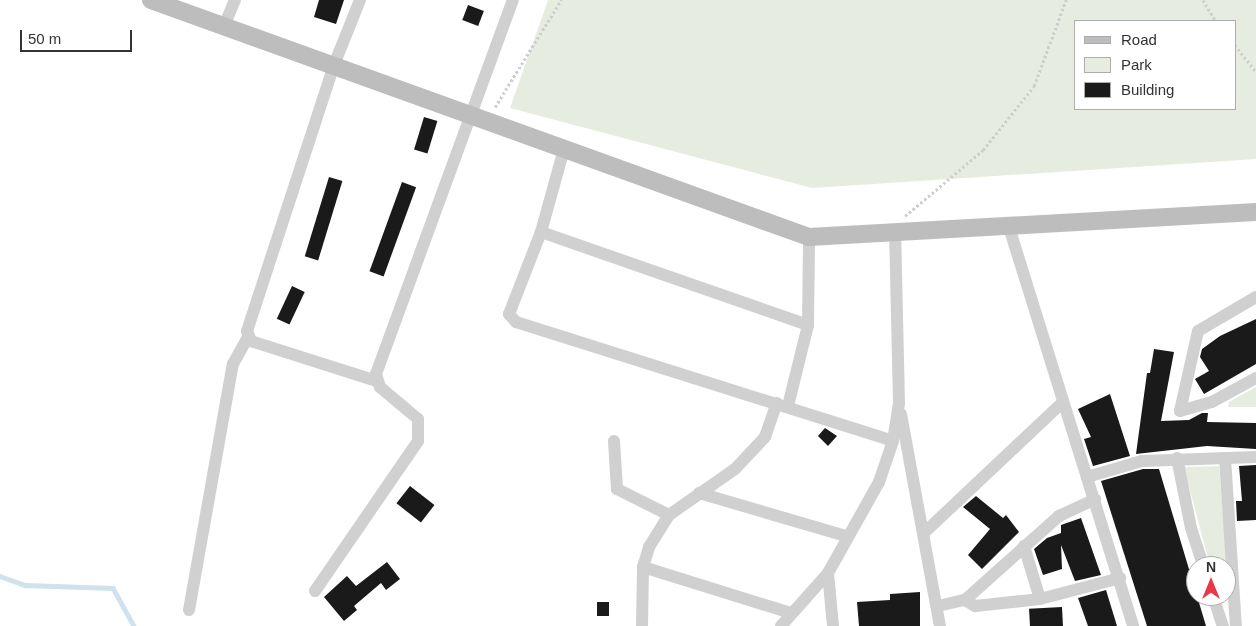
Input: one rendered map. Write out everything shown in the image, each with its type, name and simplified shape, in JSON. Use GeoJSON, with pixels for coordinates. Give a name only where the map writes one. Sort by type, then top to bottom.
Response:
{"type":"FeatureCollection","features":[{"type":"Feature","properties":{"kind":"street"},"geometry":{"type":"LineString","coordinates":[[151,0],[809,237],[895,234],[1008,224],[1256,212]]}},
{"type":"Feature","properties":{"kind":"street"},"geometry":{"type":"LineString","coordinates":[[224,26],[235,0]]}},
{"type":"Feature","properties":{"kind":"street"},"geometry":{"type":"LineString","coordinates":[[189,610],[233,364],[248,337],[334,65],[360,0]]}},
{"type":"Feature","properties":{"kind":"street"},"geometry":{"type":"LineString","coordinates":[[376,381],[479,117],[513,0]]}},
{"type":"Feature","properties":{"kind":"street"},"geometry":{"type":"LineString","coordinates":[[564,149],[541,232],[509,314],[511,319],[894,441]]}},
{"type":"Feature","properties":{"kind":"street"},"geometry":{"type":"LineString","coordinates":[[1008,224],[1061,404],[1095,500],[1133,626]]}},
{"type":"Feature","properties":{"kind":"street"},"geometry":{"type":"LineString","coordinates":[[541,232],[808,325]]}},
{"type":"Feature","properties":{"kind":"street"},"geometry":{"type":"LineString","coordinates":[[781,626],[828,573],[846,536],[879,482],[894,441],[899,404],[895,234]]}},
{"type":"Feature","properties":{"kind":"street"},"geometry":{"type":"LineString","coordinates":[[642,626],[642,567],[649,547],[669,516],[735,469],[764,437],[783,405],[808,325],[809,237]]}},
{"type":"Feature","properties":{"kind":"street"},"geometry":{"type":"LineString","coordinates":[[1256,297],[1198,332],[1180,411],[1212,402],[1256,378]]}},
{"type":"Feature","properties":{"kind":"street"},"geometry":{"type":"LineString","coordinates":[[248,337],[376,381],[418,419],[418,441],[315,591]]}},
{"type":"Feature","properties":{"kind":"street"},"geometry":{"type":"LineString","coordinates":[[899,404],[925,532],[940,626]]}},
{"type":"Feature","properties":{"kind":"street"},"geometry":{"type":"LineString","coordinates":[[925,532],[1061,404]]}},
{"type":"Feature","properties":{"kind":"street"},"geometry":{"type":"LineString","coordinates":[[614,441],[617,490],[669,516]]}},
{"type":"Feature","properties":{"kind":"street"},"geometry":{"type":"LineString","coordinates":[[1087,477],[1142,461],[1177,458],[1256,457]]}},
{"type":"Feature","properties":{"kind":"street"},"geometry":{"type":"LineString","coordinates":[[1177,458],[1191,528],[1200,556]]}},
{"type":"Feature","properties":{"kind":"street"},"geometry":{"type":"LineString","coordinates":[[1225,458],[1236,626]]}},
{"type":"Feature","properties":{"kind":"street"},"geometry":{"type":"LineString","coordinates":[[699,493],[846,536]]}},
{"type":"Feature","properties":{"kind":"street"},"geometry":{"type":"LineString","coordinates":[[938,606],[965,600],[1059,516],[1095,500]]}},
{"type":"Feature","properties":{"kind":"street"},"geometry":{"type":"LineString","coordinates":[[1024,546],[1040,599]]}},
{"type":"Feature","properties":{"kind":"street"},"geometry":{"type":"LineString","coordinates":[[642,567],[791,613]]}},
{"type":"Feature","properties":{"kind":"street"},"geometry":{"type":"LineString","coordinates":[[828,573],[833,626]]}},
{"type":"Feature","properties":{"kind":"street"},"geometry":{"type":"LineString","coordinates":[[965,600],[975,606],[1040,599],[1120,578]]}},
{"type":"Feature","properties":{"kind":"street"},"geometry":{"type":"LineString","coordinates":[[1216,606],[1223,626]]}},
{"type":"Feature","properties":{"kind":"path"},"geometry":{"type":"LineString","coordinates":[[479,117],[561,0]]}},
{"type":"Feature","properties":{"kind":"path"},"geometry":{"type":"LineString","coordinates":[[895,234],[906,213],[983,150],[1034,86],[1066,0]]}},
{"type":"Feature","properties":{"kind":"path"},"geometry":{"type":"LineString","coordinates":[[1203,0],[1215,20]]}},
{"type":"Feature","properties":{"kind":"path"},"geometry":{"type":"LineString","coordinates":[[1236,46],[1256,72]]}},
{"type":"Feature","properties":{"kind":"green space"},"geometry":{"type":"Polygon","coordinates":[[[548,0],[1256,0],[1256,159],[812,188],[510,108],[548,0]]]}},
{"type":"Feature","properties":{"kind":"green space"},"geometry":{"type":"Polygon","coordinates":[[[1256,387],[1256,407],[1228,407],[1229,402],[1256,387]]]}},
{"type":"Feature","properties":{"kind":"green space"},"geometry":{"type":"Polygon","coordinates":[[[1219,466],[1226,556],[1207,556],[1184,467],[1219,466]]]}},
{"type":"Feature","properties":{"kind":"building"},"geometry":{"type":"Polygon","coordinates":[[[319,0],[344,0],[336,24],[314,17],[319,0]]]}},
{"type":"Feature","properties":{"kind":"building"},"geometry":{"type":"Polygon","coordinates":[[[468,5],[484,11],[478,26],[462,20],[468,5]]]}},
{"type":"Feature","properties":{"kind":"building"},"geometry":{"type":"Polygon","coordinates":[[[424,117],[437,121],[427,154],[414,150],[424,117]]]}},
{"type":"Feature","properties":{"kind":"building"},"geometry":{"type":"Polygon","coordinates":[[[329,177],[342,181],[318,260],[305,256],[329,177]]]}},
{"type":"Feature","properties":{"kind":"building"},"geometry":{"type":"Polygon","coordinates":[[[402,182],[416,187],[384,276],[370,271],[402,182]]]}},
{"type":"Feature","properties":{"kind":"building"},"geometry":{"type":"Polygon","coordinates":[[[292,286],[305,292],[289,325],[277,319],[292,286]]]}},
{"type":"Feature","properties":{"kind":"building"},"geometry":{"type":"Polygon","coordinates":[[[1256,319],[1256,364],[1204,394],[1195,379],[1209,371],[1200,357],[1202,349],[1220,336],[1256,319]]]}},
{"type":"Feature","properties":{"kind":"building"},"geometry":{"type":"Polygon","coordinates":[[[1154,349],[1174,352],[1161,421],[1189,420],[1202,413],[1208,413],[1207,422],[1256,423],[1256,449],[1207,446],[1136,454],[1147,373],[1150,373],[1154,349]]]}},
{"type":"Feature","properties":{"kind":"building"},"geometry":{"type":"Polygon","coordinates":[[[1110,394],[1130,456],[1093,466],[1084,439],[1091,437],[1078,409],[1110,394]]]}},
{"type":"Feature","properties":{"kind":"building"},"geometry":{"type":"Polygon","coordinates":[[[825,428],[837,436],[828,446],[818,436],[825,428]]]}},
{"type":"Feature","properties":{"kind":"building"},"geometry":{"type":"Polygon","coordinates":[[[1256,465],[1256,520],[1237,521],[1236,501],[1242,501],[1239,466],[1256,465]]]}},
{"type":"Feature","properties":{"kind":"building"},"geometry":{"type":"Polygon","coordinates":[[[1143,469],[1159,469],[1186,559],[1186,606],[1200,606],[1206,626],[1147,626],[1101,481],[1143,469]]]}},
{"type":"Feature","properties":{"kind":"building"},"geometry":{"type":"Polygon","coordinates":[[[410,486],[434,505],[421,522],[396,503],[410,486]]]}},
{"type":"Feature","properties":{"kind":"building"},"geometry":{"type":"Polygon","coordinates":[[[976,496],[1003,518],[1006,515],[1019,532],[982,569],[968,555],[990,529],[963,507],[976,496]]]}},
{"type":"Feature","properties":{"kind":"building"},"geometry":{"type":"Polygon","coordinates":[[[1081,518],[1101,575],[1075,581],[1061,545],[1062,569],[1043,575],[1034,549],[1047,538],[1061,533],[1061,525],[1081,518]]]}},
{"type":"Feature","properties":{"kind":"building"},"geometry":{"type":"Polygon","coordinates":[[[387,562],[400,579],[386,590],[381,583],[354,606],[357,610],[344,621],[324,597],[347,576],[356,586],[387,562]]]}},
{"type":"Feature","properties":{"kind":"building"},"geometry":{"type":"Polygon","coordinates":[[[1106,590],[1117,626],[1088,626],[1078,598],[1106,590]]]}},
{"type":"Feature","properties":{"kind":"building"},"geometry":{"type":"Polygon","coordinates":[[[920,592],[920,626],[859,626],[857,602],[890,600],[890,594],[920,592]]]}},
{"type":"Feature","properties":{"kind":"building"},"geometry":{"type":"Polygon","coordinates":[[[597,602],[609,602],[609,616],[597,616],[597,602]]]}},
{"type":"Feature","properties":{"kind":"building"},"geometry":{"type":"Polygon","coordinates":[[[1062,607],[1063,626],[1030,626],[1029,609],[1062,607]]]}},
{"type":"Feature","properties":{"kind":"waterway"},"geometry":{"type":"LineString","coordinates":[[0,576],[25,585],[113,588],[134,626]]}}]}
